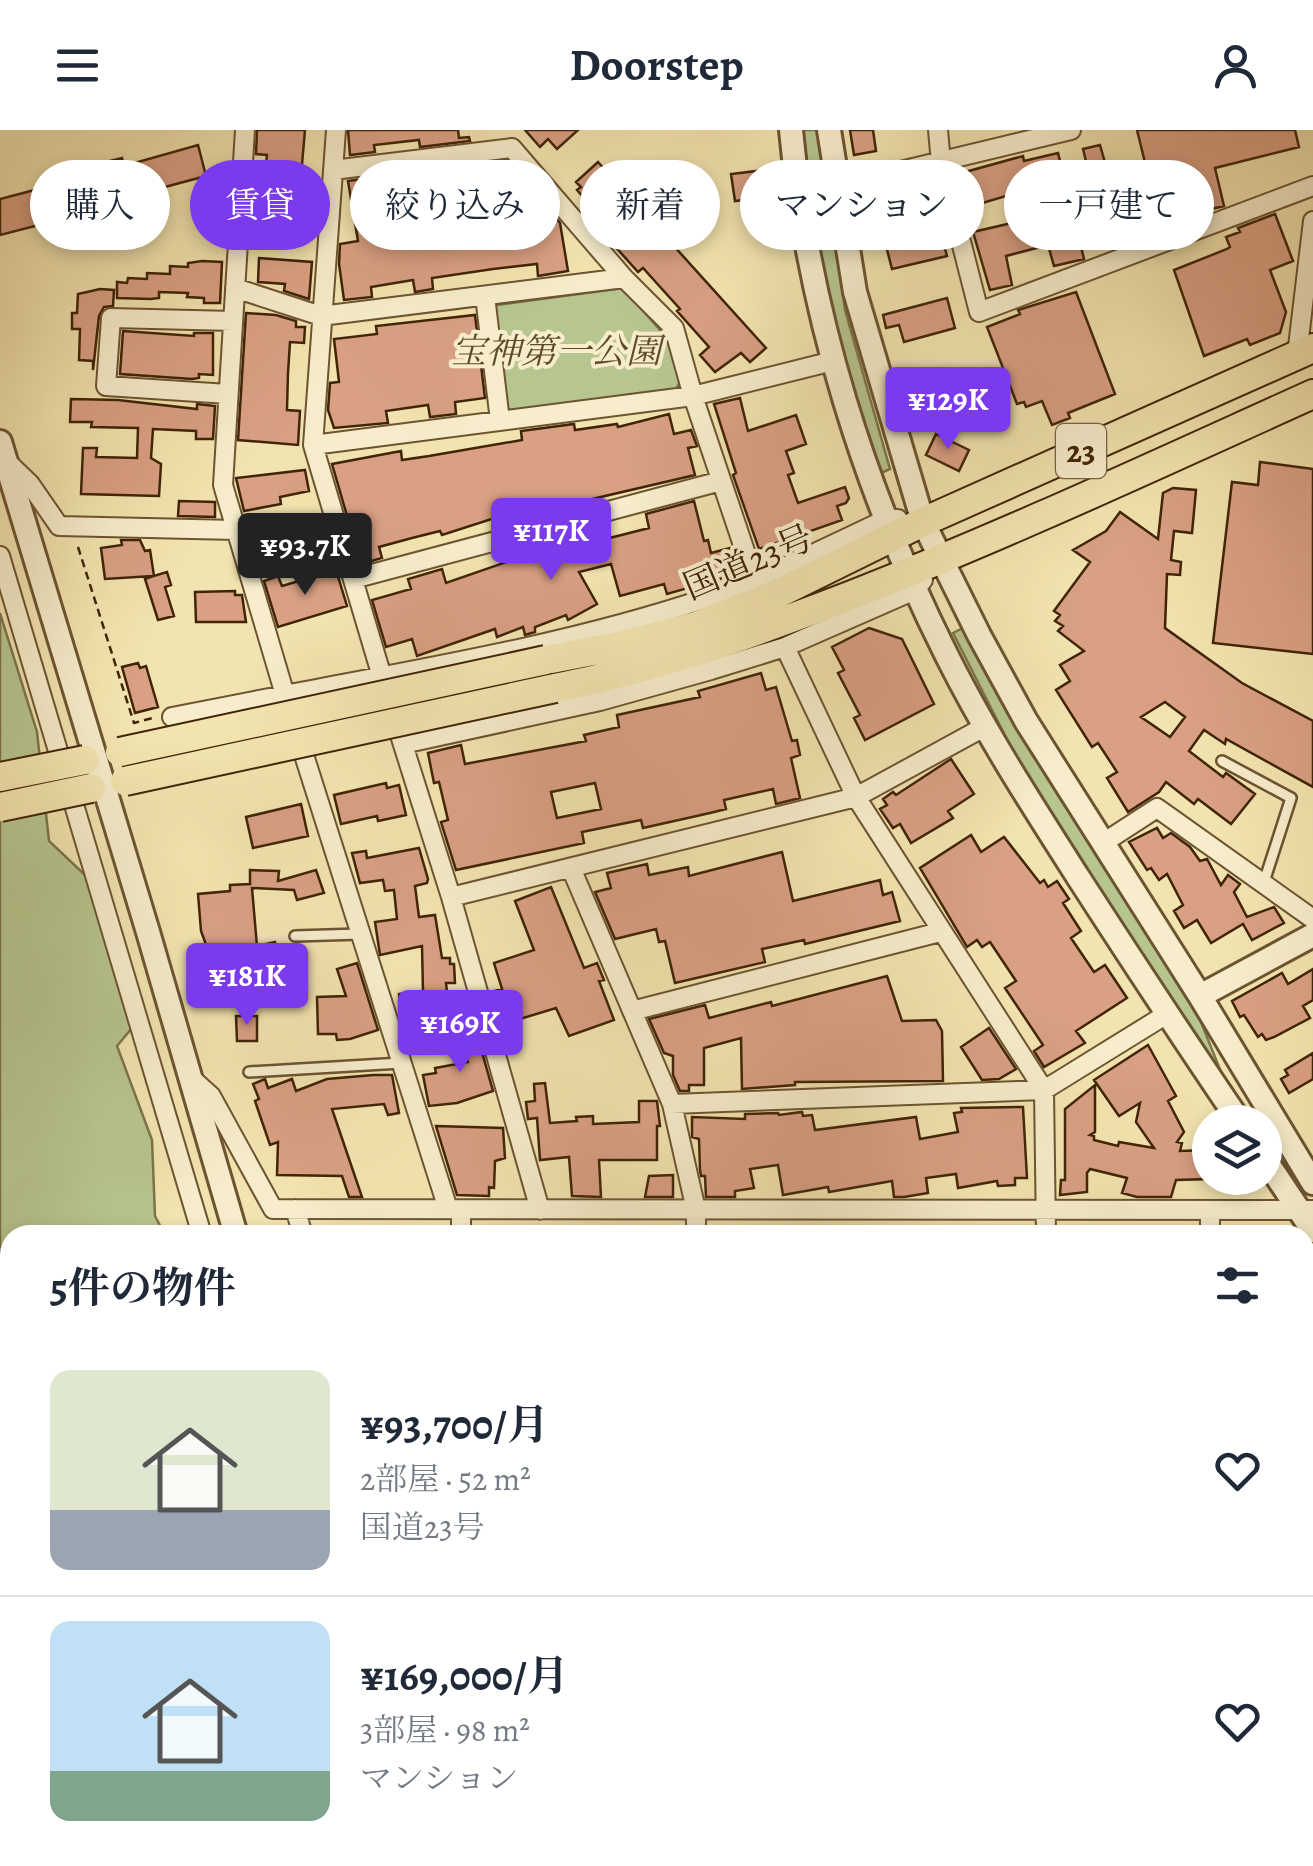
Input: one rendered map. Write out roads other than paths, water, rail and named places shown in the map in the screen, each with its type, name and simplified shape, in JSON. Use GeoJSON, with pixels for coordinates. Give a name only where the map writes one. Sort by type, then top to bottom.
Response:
{"type":"FeatureCollection","features":[{"type":"Feature","properties":{"kind":"highway","name":"国道23号"},"geometry":{"type":"LineString","coordinates":[[0,778],[620,646],[696,626],[776,594],[890,528],[923,522],[1305,352]]}},
{"type":"Feature","properties":{"kind":"highway","name":"国道23号"},"geometry":{"type":"LineString","coordinates":[[0,807],[623,675],[700,653],[912,581],[940,560],[1313,394]]}},
{"type":"Feature","properties":{"kind":"street"},"geometry":{"type":"LineString","coordinates":[[245,130],[223,485],[360,934],[458,1225]]}},
{"type":"Feature","properties":{"kind":"street"},"geometry":{"type":"LineString","coordinates":[[336,130],[313,445],[451,897],[540,1210]]}},
{"type":"Feature","properties":{"kind":"street"},"geometry":{"type":"LineString","coordinates":[[496,130],[624,278],[674,328],[754,581]]}},
{"type":"Feature","properties":{"kind":"street"},"geometry":{"type":"LineString","coordinates":[[791,130],[796,187],[833,361],[912,581],[948,658],[1027,796],[1228,1105]]}},
{"type":"Feature","properties":{"kind":"street"},"geometry":{"type":"LineString","coordinates":[[829,130],[834,160]]}},
{"type":"Feature","properties":{"kind":"street"},"geometry":{"type":"LineString","coordinates":[[938,130],[940,160]]}},
{"type":"Feature","properties":{"kind":"street"},"geometry":{"type":"LineString","coordinates":[[952,160],[1071,130]]}},
{"type":"Feature","properties":{"kind":"street"},"geometry":{"type":"LineString","coordinates":[[333,170],[512,148]]}},
{"type":"Feature","properties":{"kind":"street"},"geometry":{"type":"LineString","coordinates":[[963,250],[979,312],[1313,186]]}},
{"type":"Feature","properties":{"kind":"street"},"geometry":{"type":"LineString","coordinates":[[1305,352],[1313,221]]}},
{"type":"Feature","properties":{"kind":"street"},"geometry":{"type":"LineString","coordinates":[[848,250],[855,292],[923,522],[940,560],[1026,722],[1313,1183]]}},
{"type":"Feature","properties":{"kind":"street"},"geometry":{"type":"LineString","coordinates":[[235,288],[321,316],[624,278]]}},
{"type":"Feature","properties":{"kind":"street"},"geometry":{"type":"LineString","coordinates":[[485,296],[500,421]]}},
{"type":"Feature","properties":{"kind":"street"},"geometry":{"type":"LineString","coordinates":[[228,394],[106,386],[111,318],[233,321]]}},
{"type":"Feature","properties":{"kind":"street"},"geometry":{"type":"LineString","coordinates":[[313,445],[693,396],[833,361]]}},
{"type":"Feature","properties":{"kind":"street"},"geometry":{"type":"LineString","coordinates":[[3,451],[59,526],[236,530]]}},
{"type":"Feature","properties":{"kind":"street"},"geometry":{"type":"LineString","coordinates":[[3,451],[100,756],[187,1075],[233,1225]]}},
{"type":"Feature","properties":{"kind":"street"},"geometry":{"type":"LineString","coordinates":[[353,579],[721,481]]}},
{"type":"Feature","properties":{"kind":"street"},"geometry":{"type":"LineString","coordinates":[[172,717],[588,632],[703,600],[890,528]]}},
{"type":"Feature","properties":{"kind":"street"},"geometry":{"type":"LineString","coordinates":[[0,556],[199,1225]]}},
{"type":"Feature","properties":{"kind":"street"},"geometry":{"type":"LineString","coordinates":[[402,744],[600,700],[785,648],[912,581]]}},
{"type":"Feature","properties":{"kind":"street"},"geometry":{"type":"LineString","coordinates":[[785,648],[856,797],[1044,1090],[1046,1225]]}},
{"type":"Feature","properties":{"kind":"street"},"geometry":{"type":"LineString","coordinates":[[451,897],[856,797],[986,726]]}},
{"type":"Feature","properties":{"kind":"street"},"geometry":{"type":"LineString","coordinates":[[1103,842],[1156,808],[1313,919]]}},
{"type":"Feature","properties":{"kind":"street"},"geometry":{"type":"LineString","coordinates":[[571,868],[672,1104],[696,1225]]}},
{"type":"Feature","properties":{"kind":"street"},"geometry":{"type":"LineString","coordinates":[[632,1011],[940,932]]}},
{"type":"Feature","properties":{"kind":"street"},"geometry":{"type":"LineString","coordinates":[[1200,996],[1313,934]]}},
{"type":"Feature","properties":{"kind":"street"},"geometry":{"type":"LineString","coordinates":[[672,1104],[1044,1090],[1166,1014]]}},
{"type":"Feature","properties":{"kind":"street"},"geometry":{"type":"LineString","coordinates":[[187,1075],[211,1096],[273,1209],[1306,1210]]}},
{"type":"Feature","properties":{"kind":"street"},"geometry":{"type":"LineString","coordinates":[[1282,1180],[1306,1210]]}},
{"type":"Feature","properties":{"kind":"street"},"geometry":{"type":"LineString","coordinates":[[295,1209],[299,1225]]}},
{"type":"Feature","properties":{"kind":"street"},"geometry":{"type":"LineString","coordinates":[[1210,1210],[1210,1225]]}},
{"type":"Feature","properties":{"kind":"lane"},"geometry":{"type":"LineString","coordinates":[[1222,761],[1290,798],[1264,882]]}},
{"type":"Feature","properties":{"kind":"lane"},"geometry":{"type":"LineString","coordinates":[[295,936],[360,934]]}},
{"type":"Feature","properties":{"kind":"lane"},"geometry":{"type":"LineString","coordinates":[[249,1072],[402,1063]]}},
{"type":"Feature","properties":{"kind":"park label","name":"宝神第一公園"},"geometry":{"type":"Point","coordinates":[556,351]}}]}
